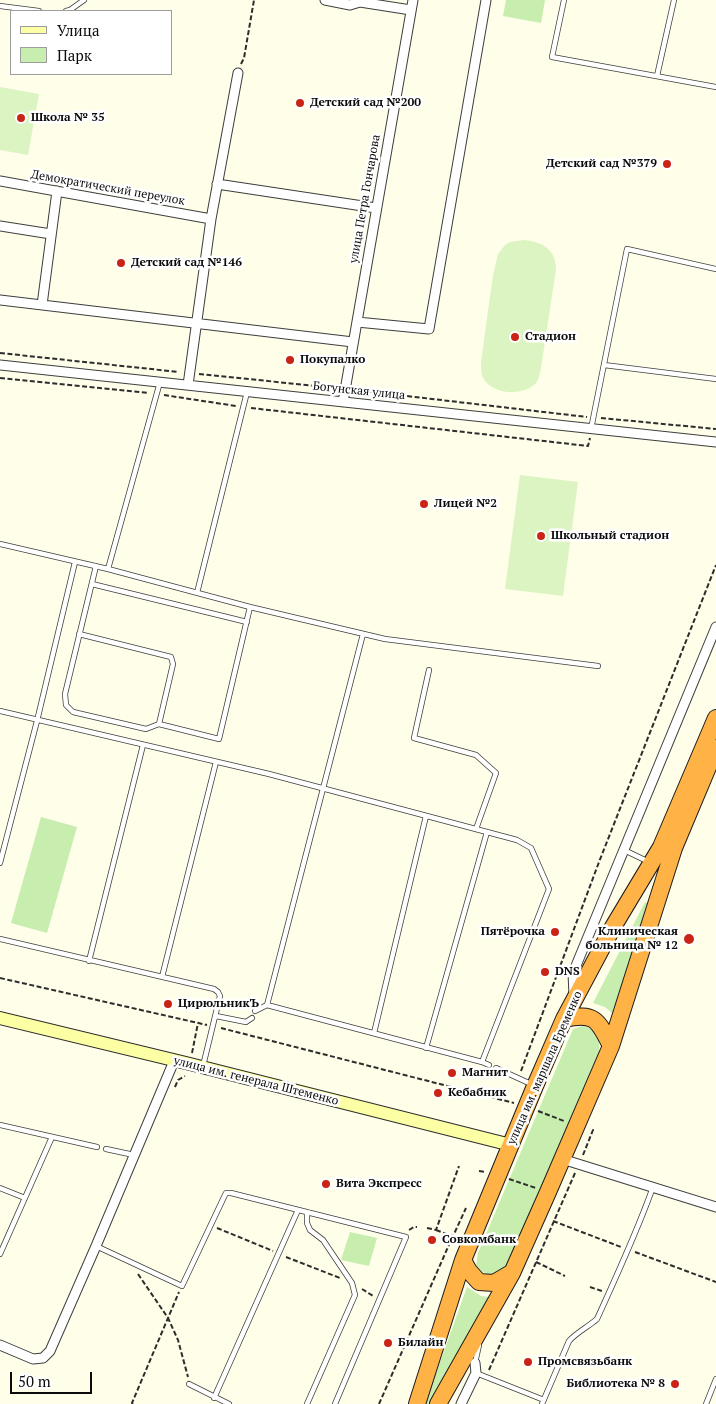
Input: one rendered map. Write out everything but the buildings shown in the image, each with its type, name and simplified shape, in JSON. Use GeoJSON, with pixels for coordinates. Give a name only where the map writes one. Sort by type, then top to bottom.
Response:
{"type":"FeatureCollection","features":[{"type":"Feature","properties":{"kind":"highway","name":"улица им. маршала Еременко"},"geometry":{"type":"LineString","coordinates":[[417,1404],[463,1260],[564,1019],[614,927],[661,847],[716,718]]}},
{"type":"Feature","properties":{"kind":"highway"},"geometry":{"type":"LineString","coordinates":[[438,1404],[512,1273],[562,1159],[585,1128],[674,848],[716,748]]}},
{"type":"Feature","properties":{"kind":"highway"},"geometry":{"type":"LineString","coordinates":[[564,1019],[580,1016],[592,1017],[601,1026],[612,1046]]}},
{"type":"Feature","properties":{"kind":"highway"},"geometry":{"type":"LineString","coordinates":[[463,1260],[469,1271],[479,1282],[494,1283],[512,1273]]}},
{"type":"Feature","properties":{"kind":"street"},"geometry":{"type":"LineString","coordinates":[[324,0],[350,5],[360,1],[411,10]]}},
{"type":"Feature","properties":{"kind":"street","name":"улица Петра Гончарова"},"geometry":{"type":"LineString","coordinates":[[343,402],[413,0]]}},
{"type":"Feature","properties":{"kind":"street"},"geometry":{"type":"LineString","coordinates":[[357,322],[429,329],[486,0]]}},
{"type":"Feature","properties":{"kind":"street"},"geometry":{"type":"LineString","coordinates":[[188,385],[211,219],[238,73]]}},
{"type":"Feature","properties":{"kind":"street","name":"Демократический переулок"},"geometry":{"type":"LineString","coordinates":[[0,181],[211,219]]}},
{"type":"Feature","properties":{"kind":"street"},"geometry":{"type":"LineString","coordinates":[[217,184],[376,208]]}},
{"type":"Feature","properties":{"kind":"street"},"geometry":{"type":"LineString","coordinates":[[42,305],[57,191]]}},
{"type":"Feature","properties":{"kind":"street"},"geometry":{"type":"LineString","coordinates":[[0,226],[52,234]]}},
{"type":"Feature","properties":{"kind":"street"},"geometry":{"type":"LineString","coordinates":[[0,300],[353,342]]}},
{"type":"Feature","properties":{"kind":"street","name":"Богунская улица"},"geometry":{"type":"LineString","coordinates":[[0,365],[716,442]]}},
{"type":"Feature","properties":{"kind":"street"},"geometry":{"type":"LineString","coordinates":[[574,1002],[573,973],[716,627]]}},
{"type":"Feature","properties":{"kind":"street","name":"улица им. генерала Штеменко"},"geometry":{"type":"LineString","coordinates":[[0,1018],[511,1145]]}},
{"type":"Feature","properties":{"kind":"street"},"geometry":{"type":"LineString","coordinates":[[0,1345],[33,1359],[43,1358],[50,1351],[174,1061]]}},
{"type":"Feature","properties":{"kind":"street"},"geometry":{"type":"LineString","coordinates":[[562,1159],[716,1207]]}},
{"type":"Feature","properties":{"kind":"street"},"geometry":{"type":"LineString","coordinates":[[461,1404],[476,1368]]}},
{"type":"Feature","properties":{"kind":"lane"},"geometry":{"type":"LineString","coordinates":[[70,10],[84,0]]}},
{"type":"Feature","properties":{"kind":"lane"},"geometry":{"type":"LineString","coordinates":[[564,0],[552,57],[716,87]]}},
{"type":"Feature","properties":{"kind":"lane"},"geometry":{"type":"LineString","coordinates":[[657,76],[674,0]]}},
{"type":"Feature","properties":{"kind":"lane"},"geometry":{"type":"LineString","coordinates":[[0,6],[30,10]]}},
{"type":"Feature","properties":{"kind":"lane"},"geometry":{"type":"LineString","coordinates":[[591,429],[627,249],[716,269]]}},
{"type":"Feature","properties":{"kind":"lane"},"geometry":{"type":"LineString","coordinates":[[604,366],[716,379]]}},
{"type":"Feature","properties":{"kind":"lane"},"geometry":{"type":"LineString","coordinates":[[108,570],[160,382]]}},
{"type":"Feature","properties":{"kind":"lane"},"geometry":{"type":"LineString","coordinates":[[197,593],[247,392]]}},
{"type":"Feature","properties":{"kind":"lane"},"geometry":{"type":"LineString","coordinates":[[0,544],[96,566],[250,607],[385,639],[598,666]]}},
{"type":"Feature","properties":{"kind":"lane"},"geometry":{"type":"LineString","coordinates":[[0,863],[75,562]]}},
{"type":"Feature","properties":{"kind":"lane"},"geometry":{"type":"LineString","coordinates":[[96,566],[65,694],[66,705],[73,712],[146,728],[159,724],[219,739],[250,607]]}},
{"type":"Feature","properties":{"kind":"lane"},"geometry":{"type":"LineString","coordinates":[[92,584],[247,622]]}},
{"type":"Feature","properties":{"kind":"lane"},"geometry":{"type":"LineString","coordinates":[[80,634],[171,657],[173,664],[159,724]]}},
{"type":"Feature","properties":{"kind":"lane"},"geometry":{"type":"LineString","coordinates":[[267,1006],[364,634]]}},
{"type":"Feature","properties":{"kind":"lane"},"geometry":{"type":"LineString","coordinates":[[429,670],[414,738],[476,755],[496,773],[476,829]]}},
{"type":"Feature","properties":{"kind":"lane"},"geometry":{"type":"LineString","coordinates":[[0,711],[323,788],[517,840],[531,848],[549,889],[482,1062]]}},
{"type":"Feature","properties":{"kind":"lane"},"geometry":{"type":"LineString","coordinates":[[89,960],[143,745]]}},
{"type":"Feature","properties":{"kind":"lane"},"geometry":{"type":"LineString","coordinates":[[162,977],[216,762]]}},
{"type":"Feature","properties":{"kind":"lane"},"geometry":{"type":"LineString","coordinates":[[374,1033],[426,816]]}},
{"type":"Feature","properties":{"kind":"lane"},"geometry":{"type":"LineString","coordinates":[[426,1048],[487,832]]}},
{"type":"Feature","properties":{"kind":"lane"},"geometry":{"type":"LineString","coordinates":[[624,850],[652,863]]}},
{"type":"Feature","properties":{"kind":"lane"},"geometry":{"type":"LineString","coordinates":[[0,939],[214,989],[220,996],[203,1067]]}},
{"type":"Feature","properties":{"kind":"lane"},"geometry":{"type":"LineString","coordinates":[[255,1012],[267,1006],[489,1065]]}},
{"type":"Feature","properties":{"kind":"lane"},"geometry":{"type":"LineString","coordinates":[[216,1016],[246,1022],[252,1018]]}},
{"type":"Feature","properties":{"kind":"lane"},"geometry":{"type":"LineString","coordinates":[[496,1068],[535,1086]]}},
{"type":"Feature","properties":{"kind":"lane"},"geometry":{"type":"LineString","coordinates":[[0,1125],[97,1147]]}},
{"type":"Feature","properties":{"kind":"lane"},"geometry":{"type":"LineString","coordinates":[[0,1254],[52,1137]]}},
{"type":"Feature","properties":{"kind":"lane"},"geometry":{"type":"LineString","coordinates":[[106,1149],[135,1156]]}},
{"type":"Feature","properties":{"kind":"lane"},"geometry":{"type":"LineString","coordinates":[[484,1323],[476,1368],[486,1377],[543,1402],[568,1341],[574,1334],[590,1326],[597,1319],[640,1224],[653,1187]]}},
{"type":"Feature","properties":{"kind":"lane"},"geometry":{"type":"LineString","coordinates":[[0,1188],[25,1198]]}},
{"type":"Feature","properties":{"kind":"lane"},"geometry":{"type":"LineString","coordinates":[[96,1246],[182,1286],[226,1193],[406,1237],[336,1404]]}},
{"type":"Feature","properties":{"kind":"lane"},"geometry":{"type":"LineString","coordinates":[[214,1398],[298,1210]]}},
{"type":"Feature","properties":{"kind":"lane"},"geometry":{"type":"LineString","coordinates":[[307,1212],[307,1223],[310,1230],[323,1240],[352,1283],[355,1295],[307,1404]]}},
{"type":"Feature","properties":{"kind":"lane"},"geometry":{"type":"LineString","coordinates":[[706,1404],[716,1379]]}},
{"type":"Feature","properties":{"kind":"lane"},"geometry":{"type":"LineString","coordinates":[[189,1384],[229,1404]]}},
{"type":"Feature","properties":{"kind":"path"},"geometry":{"type":"LineString","coordinates":[[238,73],[244,58],[254,0]]}},
{"type":"Feature","properties":{"kind":"path"},"geometry":{"type":"LineString","coordinates":[[0,378],[157,394],[244,407],[588,446]]}},
{"type":"Feature","properties":{"kind":"path"},"geometry":{"type":"LineString","coordinates":[[367,390],[593,418]]}},
{"type":"Feature","properties":{"kind":"path"},"geometry":{"type":"LineString","coordinates":[[609,419],[716,429]]}},
{"type":"Feature","properties":{"kind":"path"},"geometry":{"type":"LineString","coordinates":[[518,1078],[599,862],[716,565]]}},
{"type":"Feature","properties":{"kind":"path"},"geometry":{"type":"LineString","coordinates":[[0,978],[213,1026],[527,1107],[585,1128]]}},
{"type":"Feature","properties":{"kind":"path"},"geometry":{"type":"LineString","coordinates":[[436,1230],[459,1166]]}},
{"type":"Feature","properties":{"kind":"path"},"geometry":{"type":"LineString","coordinates":[[479,1171],[498,1175],[564,1199],[486,1377]]}},
{"type":"Feature","properties":{"kind":"path"},"geometry":{"type":"LineString","coordinates":[[379,1404],[466,1208]]}},
{"type":"Feature","properties":{"kind":"path"},"geometry":{"type":"LineString","coordinates":[[211,1225],[352,1283]]}},
{"type":"Feature","properties":{"kind":"path"},"geometry":{"type":"LineString","coordinates":[[427,1228],[453,1237]]}},
{"type":"Feature","properties":{"kind":"path"},"geometry":{"type":"LineString","coordinates":[[129,1261],[168,1318],[178,1340],[189,1384]]}},
{"type":"Feature","properties":{"kind":"path"},"geometry":{"type":"LineString","coordinates":[[536,1262],[565,1276]]}},
{"type":"Feature","properties":{"kind":"path"},"geometry":{"type":"LineString","coordinates":[[133,1404],[182,1286]]}},
{"type":"Feature","properties":{"kind":"path"},"geometry":{"type":"LineString","coordinates":[[590,1287],[609,1294]]}},
{"type":"Feature","properties":{"kind":"green space"},"geometry":{"type":"Polygon","coordinates":[[[506,0],[545,0],[541,23],[503,16],[506,0]]]}},
{"type":"Feature","properties":{"kind":"green space"},"geometry":{"type":"Polygon","coordinates":[[[0,87],[39,94],[28,155],[0,150],[0,87]]]}},
{"type":"Feature","properties":{"kind":"green space","name":"Стадион"},"geometry":{"type":"Polygon","coordinates":[[[523,240],[536,242],[546,247],[553,256],[556,269],[539,378],[536,383],[525,390],[510,392],[496,389],[485,381],[482,375],[481,362],[493,275],[498,254],[510,242],[523,240]]]}},
{"type":"Feature","properties":{"kind":"green space","name":"Школьный стадион"},"geometry":{"type":"Polygon","coordinates":[[[520,475],[578,482],[563,596],[505,589],[520,475]]]}},
{"type":"Feature","properties":{"kind":"green space"},"geometry":{"type":"Polygon","coordinates":[[[41,817],[77,827],[47,933],[11,923],[41,817]]]}},
{"type":"Feature","properties":{"kind":"green space"},"geometry":{"type":"Polygon","coordinates":[[[645,902],[650,905],[612,1013],[605,1007],[593,1003],[645,902]]]}},
{"type":"Feature","properties":{"kind":"green space"},"geometry":{"type":"Polygon","coordinates":[[[582,1026],[592,1029],[598,1035],[599,1053],[508,1267],[495,1274],[485,1273],[476,1266],[478,1253],[573,1029],[582,1026]]]}},
{"type":"Feature","properties":{"kind":"green space"},"geometry":{"type":"Polygon","coordinates":[[[350,1232],[377,1238],[369,1266],[341,1260],[350,1232]]]}},
{"type":"Feature","properties":{"kind":"green space"},"geometry":{"type":"Polygon","coordinates":[[[467,1287],[481,1296],[490,1297],[432,1404],[425,1404],[467,1287]]]}},
{"type":"Feature","properties":{"kind":"place","name":"Детский сад №200"},"geometry":{"type":"Point","coordinates":[300,103]}},
{"type":"Feature","properties":{"kind":"place","name":"Школа № 35"},"geometry":{"type":"Point","coordinates":[21,118]}},
{"type":"Feature","properties":{"kind":"place","name":"Детский сад №379"},"geometry":{"type":"Point","coordinates":[667,164]}},
{"type":"Feature","properties":{"kind":"place","name":"Детский сад №146"},"geometry":{"type":"Point","coordinates":[121,263]}},
{"type":"Feature","properties":{"kind":"place","name":"Стадион"},"geometry":{"type":"Point","coordinates":[515,337]}},
{"type":"Feature","properties":{"kind":"place","name":"Покупалко"},"geometry":{"type":"Point","coordinates":[290,360]}},
{"type":"Feature","properties":{"kind":"place","name":"Лицей №2"},"geometry":{"type":"Point","coordinates":[424,504]}},
{"type":"Feature","properties":{"kind":"place","name":"Школьный стадион"},"geometry":{"type":"Point","coordinates":[541,536]}},
{"type":"Feature","properties":{"kind":"place","name":"Пятёрочка"},"geometry":{"type":"Point","coordinates":[555,932]}},
{"type":"Feature","properties":{"kind":"place","name":"Клиническая больница № 12"},"geometry":{"type":"Point","coordinates":[689,939]}},
{"type":"Feature","properties":{"kind":"place","name":"DNS"},"geometry":{"type":"Point","coordinates":[545,972]}},
{"type":"Feature","properties":{"kind":"place","name":"ЦирюльникЪ"},"geometry":{"type":"Point","coordinates":[168,1004]}},
{"type":"Feature","properties":{"kind":"place","name":"Магнит"},"geometry":{"type":"Point","coordinates":[452,1073]}},
{"type":"Feature","properties":{"kind":"place","name":"Кебабник"},"geometry":{"type":"Point","coordinates":[438,1093]}},
{"type":"Feature","properties":{"kind":"place","name":"Вита Экспресс"},"geometry":{"type":"Point","coordinates":[326,1184]}},
{"type":"Feature","properties":{"kind":"place","name":"Совкомбанк"},"geometry":{"type":"Point","coordinates":[432,1240]}},
{"type":"Feature","properties":{"kind":"place","name":"Билайн"},"geometry":{"type":"Point","coordinates":[388,1343]}},
{"type":"Feature","properties":{"kind":"place","name":"Промсвязьбанк"},"geometry":{"type":"Point","coordinates":[528,1362]}},
{"type":"Feature","properties":{"kind":"place","name":"Библиотека № 8"},"geometry":{"type":"Point","coordinates":[675,1384]}}]}
